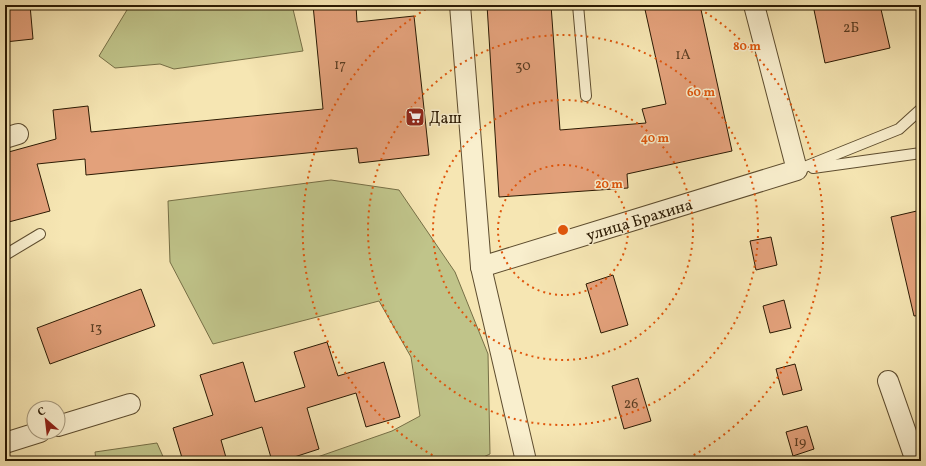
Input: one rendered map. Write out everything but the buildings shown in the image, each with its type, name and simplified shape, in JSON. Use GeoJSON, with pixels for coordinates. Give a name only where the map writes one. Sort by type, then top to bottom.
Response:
{"type":"FeatureCollection","features":[{"type":"Feature","properties":{"kind":"street"},"geometry":{"type":"LineString","coordinates":[[460,5],[481,267],[526,461]]}},
{"type":"Feature","properties":{"kind":"street"},"geometry":{"type":"LineString","coordinates":[[754,5],[797,170]]}},
{"type":"Feature","properties":{"kind":"street","name":"улица Брахина"},"geometry":{"type":"LineString","coordinates":[[481,267],[797,170]]}},
{"type":"Feature","properties":{"kind":"street"},"geometry":{"type":"LineString","coordinates":[[888,381],[916,461]]}},
{"type":"Feature","properties":{"kind":"street"},"geometry":{"type":"LineString","coordinates":[[66,424],[130,404]]}},
{"type":"Feature","properties":{"kind":"street"},"geometry":{"type":"LineString","coordinates":[[5,443],[26,436]]}},
{"type":"Feature","properties":{"kind":"lane"},"geometry":{"type":"LineString","coordinates":[[578,5],[586,96]]}},
{"type":"Feature","properties":{"kind":"lane"},"geometry":{"type":"LineString","coordinates":[[797,170],[899,129],[921,109]]}},
{"type":"Feature","properties":{"kind":"lane"},"geometry":{"type":"LineString","coordinates":[[797,170],[921,153]]}},
{"type":"Feature","properties":{"kind":"lane"},"geometry":{"type":"LineString","coordinates":[[5,255],[40,234]]}},
{"type":"Feature","properties":{"kind":"green space"},"geometry":{"type":"Polygon","coordinates":[[[130,5],[292,5],[303,51],[174,69],[160,64],[115,68],[99,56],[130,5]]]}},
{"type":"Feature","properties":{"kind":"green space"},"geometry":{"type":"Polygon","coordinates":[[[331,180],[399,190],[455,272],[488,354],[490,454],[475,461],[306,461],[392,431],[420,416],[411,357],[379,301],[213,344],[170,262],[168,201],[331,180]]]}},
{"type":"Feature","properties":{"kind":"green space"},"geometry":{"type":"Polygon","coordinates":[[[157,443],[165,461],[96,461],[95,452],[157,443]]]}},
{"type":"Feature","properties":{"kind":"place","name":"Даш"},"geometry":{"type":"Point","coordinates":[415,117]}}]}
